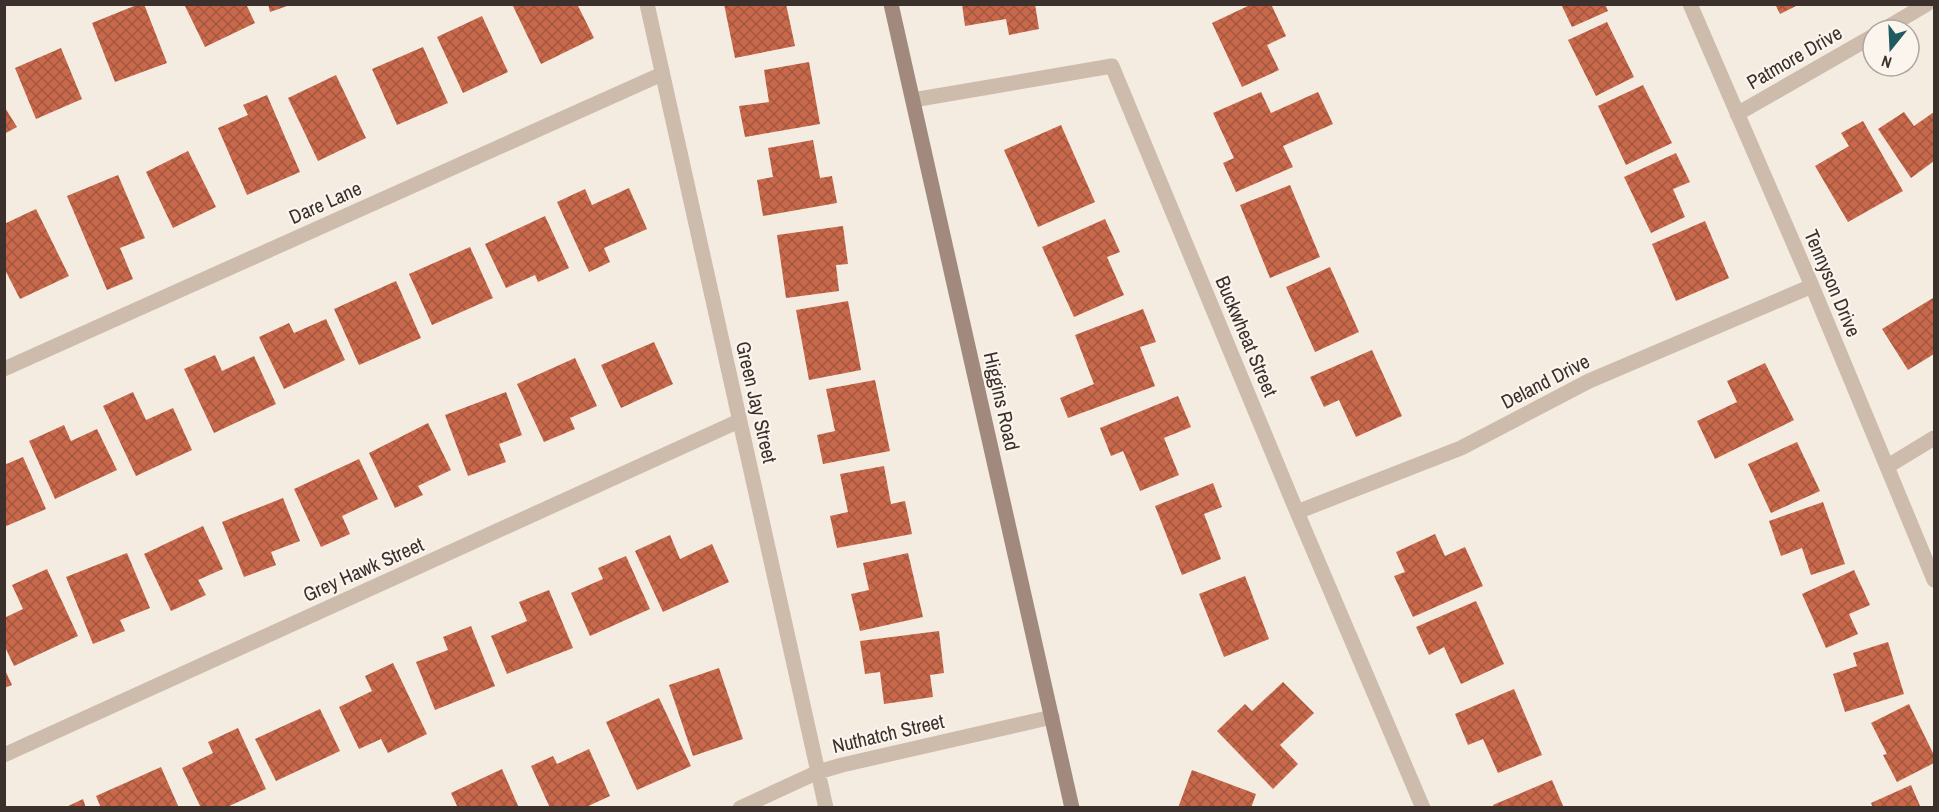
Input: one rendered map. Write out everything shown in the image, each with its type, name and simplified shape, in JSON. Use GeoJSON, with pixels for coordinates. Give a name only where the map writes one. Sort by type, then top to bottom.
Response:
{"type":"FeatureCollection","features":[{"type":"Feature","properties":{"kind":"street","name":"Green Jay Street"},"geometry":{"type":"LineString","coordinates":[[647,4],[826,807]]}},
{"type":"Feature","properties":{"kind":"street","name":"Higgins Road"},"geometry":{"type":"LineString","coordinates":[[891,4],[1072,807]]}},
{"type":"Feature","properties":{"kind":"street","name":"Tennyson Drive"},"geometry":{"type":"LineString","coordinates":[[1690,4],[1812,286],[1935,580]]}},
{"type":"Feature","properties":{"kind":"street"},"geometry":{"type":"LineString","coordinates":[[1903,18],[1927,4]]}},
{"type":"Feature","properties":{"kind":"street","name":"Patmore Drive"},"geometry":{"type":"LineString","coordinates":[[1737,114],[1861,43]]}},
{"type":"Feature","properties":{"kind":"street","name":"Buckwheat Street"},"geometry":{"type":"LineString","coordinates":[[913,100],[1112,66],[1297,512],[1423,807]]}},
{"type":"Feature","properties":{"kind":"street","name":"Dare Lane"},"geometry":{"type":"LineString","coordinates":[[4,369],[662,74]]}},
{"type":"Feature","properties":{"kind":"street","name":"Deland Drive"},"geometry":{"type":"LineString","coordinates":[[1297,512],[1461,448],[1588,381],[1812,286]]}},
{"type":"Feature","properties":{"kind":"street","name":"Grey Hawk Street"},"geometry":{"type":"LineString","coordinates":[[4,755],[740,421]]}},
{"type":"Feature","properties":{"kind":"street"},"geometry":{"type":"LineString","coordinates":[[1888,466],[1935,438]]}},
{"type":"Feature","properties":{"kind":"street","name":"Nuthatch Street"},"geometry":{"type":"LineString","coordinates":[[740,807],[818,772],[842,765],[1052,717]]}},
{"type":"Feature","properties":{"kind":"building"},"geometry":{"type":"Polygon","coordinates":[[[144,4],[167,63],[115,82],[92,23],[144,4]]]}},
{"type":"Feature","properties":{"kind":"building"},"geometry":{"type":"Polygon","coordinates":[[[184,4],[246,4],[255,23],[205,47],[184,4]]]}},
{"type":"Feature","properties":{"kind":"building"},"geometry":{"type":"Polygon","coordinates":[[[268,4],[290,4],[290,5],[270,12],[268,4]]]}},
{"type":"Feature","properties":{"kind":"building"},"geometry":{"type":"Polygon","coordinates":[[[512,4],[577,4],[594,38],[541,64],[512,4]]]}},
{"type":"Feature","properties":{"kind":"building"},"geometry":{"type":"Polygon","coordinates":[[[724,4],[786,4],[795,46],[735,58],[724,4]]]}},
{"type":"Feature","properties":{"kind":"building"},"geometry":{"type":"Polygon","coordinates":[[[962,4],[1035,4],[1039,29],[1009,35],[1006,19],[965,26],[962,4]]]}},
{"type":"Feature","properties":{"kind":"building"},"geometry":{"type":"Polygon","coordinates":[[[1252,4],[1271,4],[1286,36],[1267,45],[1279,70],[1242,87],[1212,23],[1252,4]]]}},
{"type":"Feature","properties":{"kind":"building"},"geometry":{"type":"Polygon","coordinates":[[[1561,4],[1605,4],[1608,11],[1572,27],[1561,4]]]}},
{"type":"Feature","properties":{"kind":"building"},"geometry":{"type":"Polygon","coordinates":[[[1775,4],[1800,4],[1780,14],[1775,4]]]}},
{"type":"Feature","properties":{"kind":"building"},"geometry":{"type":"Polygon","coordinates":[[[482,16],[508,72],[463,93],[437,37],[482,16]]]}},
{"type":"Feature","properties":{"kind":"building"},"geometry":{"type":"Polygon","coordinates":[[[1607,22],[1634,77],[1596,96],[1568,40],[1607,22]]]}},
{"type":"Feature","properties":{"kind":"building"},"geometry":{"type":"Polygon","coordinates":[[[423,47],[448,103],[397,125],[372,69],[423,47]]]}},
{"type":"Feature","properties":{"kind":"building"},"geometry":{"type":"Polygon","coordinates":[[[61,48],[82,99],[36,119],[15,68],[61,48]]]}},
{"type":"Feature","properties":{"kind":"building"},"geometry":{"type":"Polygon","coordinates":[[[809,62],[820,124],[745,137],[739,106],[769,102],[764,70],[809,62]]]}},
{"type":"Feature","properties":{"kind":"building"},"geometry":{"type":"Polygon","coordinates":[[[336,75],[366,138],[318,161],[288,98],[336,75]]]}},
{"type":"Feature","properties":{"kind":"building"},"geometry":{"type":"Polygon","coordinates":[[[1643,85],[1672,143],[1626,165],[1598,106],[1643,85]]]}},
{"type":"Feature","properties":{"kind":"building"},"geometry":{"type":"Polygon","coordinates":[[[1261,92],[1271,113],[1318,92],[1333,124],[1283,146],[1293,167],[1236,192],[1223,163],[1234,158],[1213,113],[1261,92]]]}},
{"type":"Feature","properties":{"kind":"building"},"geometry":{"type":"Polygon","coordinates":[[[267,95],[300,172],[247,195],[218,128],[248,115],[243,105],[267,95]]]}},
{"type":"Feature","properties":{"kind":"building"},"geometry":{"type":"Polygon","coordinates":[[[4,106],[17,127],[4,134],[4,106]]]}},
{"type":"Feature","properties":{"kind":"building"},"geometry":{"type":"Polygon","coordinates":[[[1904,112],[1914,126],[1934,112],[1934,161],[1911,178],[1878,129],[1904,112]]]}},
{"type":"Feature","properties":{"kind":"building"},"geometry":{"type":"Polygon","coordinates":[[[1863,121],[1903,191],[1848,222],[1815,166],[1849,146],[1841,133],[1863,121]]]}},
{"type":"Feature","properties":{"kind":"building"},"geometry":{"type":"Polygon","coordinates":[[[1061,125],[1095,202],[1038,227],[1004,150],[1061,125]]]}},
{"type":"Feature","properties":{"kind":"building"},"geometry":{"type":"Polygon","coordinates":[[[813,140],[820,178],[832,176],[837,203],[763,216],[757,180],[773,177],[768,148],[813,140]]]}},
{"type":"Feature","properties":{"kind":"building"},"geometry":{"type":"Polygon","coordinates":[[[188,151],[216,207],[173,228],[146,172],[188,151]]]}},
{"type":"Feature","properties":{"kind":"building"},"geometry":{"type":"Polygon","coordinates":[[[1676,153],[1690,182],[1673,189],[1685,217],[1651,233],[1624,177],[1676,153]]]}},
{"type":"Feature","properties":{"kind":"building"},"geometry":{"type":"Polygon","coordinates":[[[118,175],[145,238],[120,248],[133,279],[107,290],[67,196],[118,175]]]}},
{"type":"Feature","properties":{"kind":"building"},"geometry":{"type":"Polygon","coordinates":[[[1290,185],[1320,257],[1270,278],[1240,205],[1290,185]]]}},
{"type":"Feature","properties":{"kind":"building"},"geometry":{"type":"Polygon","coordinates":[[[629,188],[647,229],[604,248],[610,262],[589,272],[557,202],[585,189],[592,205],[629,188]]]}},
{"type":"Feature","properties":{"kind":"building"},"geometry":{"type":"Polygon","coordinates":[[[36,209],[69,276],[20,299],[4,268],[4,224],[36,209]]]}},
{"type":"Feature","properties":{"kind":"building"},"geometry":{"type":"Polygon","coordinates":[[[545,216],[569,268],[538,282],[535,275],[506,288],[485,244],[545,216]]]}},
{"type":"Feature","properties":{"kind":"building"},"geometry":{"type":"Polygon","coordinates":[[[1105,219],[1120,252],[1107,257],[1124,295],[1074,317],[1042,247],[1105,219]]]}},
{"type":"Feature","properties":{"kind":"building"},"geometry":{"type":"Polygon","coordinates":[[[1705,221],[1729,278],[1676,301],[1652,244],[1705,221]]]}},
{"type":"Feature","properties":{"kind":"building"},"geometry":{"type":"Polygon","coordinates":[[[843,226],[848,264],[836,265],[839,291],[786,298],[777,235],[843,226]]]}},
{"type":"Feature","properties":{"kind":"building"},"geometry":{"type":"Polygon","coordinates":[[[470,247],[493,298],[432,325],[409,274],[470,247]]]}},
{"type":"Feature","properties":{"kind":"building"},"geometry":{"type":"Polygon","coordinates":[[[1330,267],[1359,332],[1315,352],[1286,287],[1330,267]]]}},
{"type":"Feature","properties":{"kind":"building"},"geometry":{"type":"Polygon","coordinates":[[[396,281],[421,338],[359,365],[334,309],[396,281]]]}},
{"type":"Feature","properties":{"kind":"building"},"geometry":{"type":"Polygon","coordinates":[[[1933,298],[1934,354],[1908,370],[1882,329],[1933,298]]]}},
{"type":"Feature","properties":{"kind":"building"},"geometry":{"type":"Polygon","coordinates":[[[848,301],[861,370],[809,380],[796,310],[848,301]]]}},
{"type":"Feature","properties":{"kind":"building"},"geometry":{"type":"Polygon","coordinates":[[[1143,309],[1156,342],[1140,347],[1155,386],[1068,418],[1060,398],[1094,384],[1075,335],[1143,309]]]}},
{"type":"Feature","properties":{"kind":"building"},"geometry":{"type":"Polygon","coordinates":[[[326,319],[345,360],[284,389],[259,337],[289,323],[294,333],[326,319]]]}},
{"type":"Feature","properties":{"kind":"building"},"geometry":{"type":"Polygon","coordinates":[[[654,342],[673,384],[621,408],[601,365],[654,342]]]}},
{"type":"Feature","properties":{"kind":"building"},"geometry":{"type":"Polygon","coordinates":[[[1372,350],[1402,416],[1356,437],[1339,400],[1324,407],[1310,377],[1372,350]]]}},
{"type":"Feature","properties":{"kind":"building"},"geometry":{"type":"Polygon","coordinates":[[[215,355],[222,371],[254,356],[276,404],[214,433],[184,369],[215,355]]]}},
{"type":"Feature","properties":{"kind":"building"},"geometry":{"type":"Polygon","coordinates":[[[575,358],[597,406],[570,418],[575,429],[544,442],[517,384],[575,358]]]}},
{"type":"Feature","properties":{"kind":"building"},"geometry":{"type":"Polygon","coordinates":[[[1765,363],[1794,420],[1715,459],[1697,421],[1737,402],[1727,381],[1765,363]]]}},
{"type":"Feature","properties":{"kind":"building"},"geometry":{"type":"Polygon","coordinates":[[[875,380],[890,451],[823,464],[817,435],[835,431],[826,389],[875,380]]]}},
{"type":"Feature","properties":{"kind":"building"},"geometry":{"type":"Polygon","coordinates":[[[133,392],[146,420],[173,408],[192,450],[136,476],[103,406],[133,392]]]}},
{"type":"Feature","properties":{"kind":"building"},"geometry":{"type":"Polygon","coordinates":[[[506,392],[522,435],[499,444],[506,462],[468,476],[445,415],[506,392]]]}},
{"type":"Feature","properties":{"kind":"building"},"geometry":{"type":"Polygon","coordinates":[[[1178,396],[1191,427],[1164,438],[1179,475],[1140,491],[1123,451],[1111,456],[1100,428],[1178,396]]]}},
{"type":"Feature","properties":{"kind":"building"},"geometry":{"type":"Polygon","coordinates":[[[428,423],[451,470],[418,486],[423,495],[395,508],[369,453],[428,423]]]}},
{"type":"Feature","properties":{"kind":"building"},"geometry":{"type":"Polygon","coordinates":[[[64,425],[71,441],[97,429],[117,470],[55,499],[29,441],[64,425]]]}},
{"type":"Feature","properties":{"kind":"building"},"geometry":{"type":"Polygon","coordinates":[[[1797,442],[1820,491],[1771,513],[1748,464],[1797,442]]]}},
{"type":"Feature","properties":{"kind":"building"},"geometry":{"type":"Polygon","coordinates":[[[23,457],[46,509],[4,527],[4,465],[23,457]]]}},
{"type":"Feature","properties":{"kind":"building"},"geometry":{"type":"Polygon","coordinates":[[[359,459],[378,499],[342,516],[350,534],[321,547],[294,489],[359,459]]]}},
{"type":"Feature","properties":{"kind":"building"},"geometry":{"type":"Polygon","coordinates":[[[884,466],[891,504],[905,501],[912,534],[837,548],[830,516],[848,512],[840,474],[884,466]]]}},
{"type":"Feature","properties":{"kind":"building"},"geometry":{"type":"Polygon","coordinates":[[[1213,483],[1222,507],[1204,514],[1221,559],[1182,575],[1155,506],[1213,483]]]}},
{"type":"Feature","properties":{"kind":"building"},"geometry":{"type":"Polygon","coordinates":[[[283,498],[300,541],[271,552],[276,565],[244,577],[222,522],[283,498]]]}},
{"type":"Feature","properties":{"kind":"building"},"geometry":{"type":"Polygon","coordinates":[[[1823,502],[1845,564],[1811,575],[1802,548],[1781,556],[1769,521],[1823,502]]]}},
{"type":"Feature","properties":{"kind":"building"},"geometry":{"type":"Polygon","coordinates":[[[203,526],[223,569],[198,580],[206,595],[171,611],[144,554],[203,526]]]}},
{"type":"Feature","properties":{"kind":"building"},"geometry":{"type":"Polygon","coordinates":[[[1435,534],[1445,556],[1465,547],[1483,586],[1413,617],[1394,576],[1405,572],[1396,552],[1435,534]]]}},
{"type":"Feature","properties":{"kind":"building"},"geometry":{"type":"Polygon","coordinates":[[[670,535],[680,559],[712,544],[729,582],[663,612],[635,551],[670,535]]]}},
{"type":"Feature","properties":{"kind":"building"},"geometry":{"type":"Polygon","coordinates":[[[127,553],[150,608],[120,620],[125,631],[93,644],[66,577],[127,553]]]}},
{"type":"Feature","properties":{"kind":"building"},"geometry":{"type":"Polygon","coordinates":[[[908,553],[923,617],[860,631],[851,594],[869,590],[863,563],[908,553]]]}},
{"type":"Feature","properties":{"kind":"building"},"geometry":{"type":"Polygon","coordinates":[[[626,556],[650,609],[590,636],[571,593],[603,579],[598,568],[626,556]]]}},
{"type":"Feature","properties":{"kind":"building"},"geometry":{"type":"Polygon","coordinates":[[[47,569],[78,636],[14,666],[4,645],[4,618],[23,609],[12,585],[47,569]]]}},
{"type":"Feature","properties":{"kind":"building"},"geometry":{"type":"Polygon","coordinates":[[[1854,570],[1870,605],[1849,614],[1858,634],[1826,648],[1802,594],[1854,570]]]}},
{"type":"Feature","properties":{"kind":"building"},"geometry":{"type":"Polygon","coordinates":[[[1245,576],[1269,639],[1224,657],[1199,594],[1245,576]]]}},
{"type":"Feature","properties":{"kind":"building"},"geometry":{"type":"Polygon","coordinates":[[[549,590],[573,648],[507,674],[491,636],[527,621],[519,602],[549,590]]]}},
{"type":"Feature","properties":{"kind":"building"},"geometry":{"type":"Polygon","coordinates":[[[1476,601],[1504,664],[1461,684],[1444,647],[1429,655],[1416,627],[1476,601]]]}},
{"type":"Feature","properties":{"kind":"building"},"geometry":{"type":"Polygon","coordinates":[[[471,626],[495,686],[435,710],[416,662],[448,650],[443,637],[471,626]]]}},
{"type":"Feature","properties":{"kind":"building"},"geometry":{"type":"Polygon","coordinates":[[[939,631],[944,673],[930,675],[933,697],[884,704],[880,672],[865,674],[860,641],[939,631]]]}},
{"type":"Feature","properties":{"kind":"building"},"geometry":{"type":"Polygon","coordinates":[[[1888,642],[1904,694],[1845,712],[1833,674],[1857,666],[1853,653],[1888,642]]]}},
{"type":"Feature","properties":{"kind":"building"},"geometry":{"type":"Polygon","coordinates":[[[393,663],[427,734],[388,753],[381,739],[359,749],[339,707],[372,691],[365,676],[393,663]]]}},
{"type":"Feature","properties":{"kind":"building"},"geometry":{"type":"Polygon","coordinates":[[[4,668],[12,685],[4,688],[4,668]]]}},
{"type":"Feature","properties":{"kind":"building"},"geometry":{"type":"Polygon","coordinates":[[[719,668],[743,739],[693,756],[669,685],[719,668]]]}},
{"type":"Feature","properties":{"kind":"building"},"geometry":{"type":"Polygon","coordinates":[[[1283,682],[1314,713],[1280,745],[1298,764],[1273,789],[1217,731],[1245,704],[1252,711],[1283,682]]]}},
{"type":"Feature","properties":{"kind":"building"},"geometry":{"type":"Polygon","coordinates":[[[1514,689],[1542,755],[1498,773],[1483,739],[1468,745],[1455,714],[1514,689]]]}},
{"type":"Feature","properties":{"kind":"building"},"geometry":{"type":"Polygon","coordinates":[[[659,698],[691,766],[637,790],[606,722],[659,698]]]}},
{"type":"Feature","properties":{"kind":"building"},"geometry":{"type":"Polygon","coordinates":[[[1909,704],[1934,755],[1934,763],[1897,782],[1883,755],[1887,754],[1871,723],[1909,704]]]}},
{"type":"Feature","properties":{"kind":"building"},"geometry":{"type":"Polygon","coordinates":[[[320,709],[340,751],[276,781],[255,739],[320,709]]]}},
{"type":"Feature","properties":{"kind":"building"},"geometry":{"type":"Polygon","coordinates":[[[238,728],[266,789],[225,808],[201,808],[182,768],[213,753],[208,742],[238,728]]]}},
{"type":"Feature","properties":{"kind":"building"},"geometry":{"type":"Polygon","coordinates":[[[589,749],[610,796],[584,808],[550,808],[531,766],[553,756],[557,764],[589,749]]]}},
{"type":"Feature","properties":{"kind":"building"},"geometry":{"type":"Polygon","coordinates":[[[161,767],[179,808],[101,808],[96,796],[161,767]]]}},
{"type":"Feature","properties":{"kind":"building"},"geometry":{"type":"Polygon","coordinates":[[[502,769],[519,808],[458,808],[451,793],[502,769]]]}},
{"type":"Feature","properties":{"kind":"building"},"geometry":{"type":"Polygon","coordinates":[[[1192,770],[1256,794],[1251,808],[1178,808],[1192,770]]]}},
{"type":"Feature","properties":{"kind":"building"},"geometry":{"type":"Polygon","coordinates":[[[1552,780],[1564,808],[1494,808],[1493,805],[1552,780]]]}},
{"type":"Feature","properties":{"kind":"building"},"geometry":{"type":"Polygon","coordinates":[[[1911,785],[1921,808],[1873,808],[1871,803],[1911,785]]]}},
{"type":"Feature","properties":{"kind":"building"},"geometry":{"type":"Polygon","coordinates":[[[83,799],[86,808],[64,808],[83,799]]]}}]}
